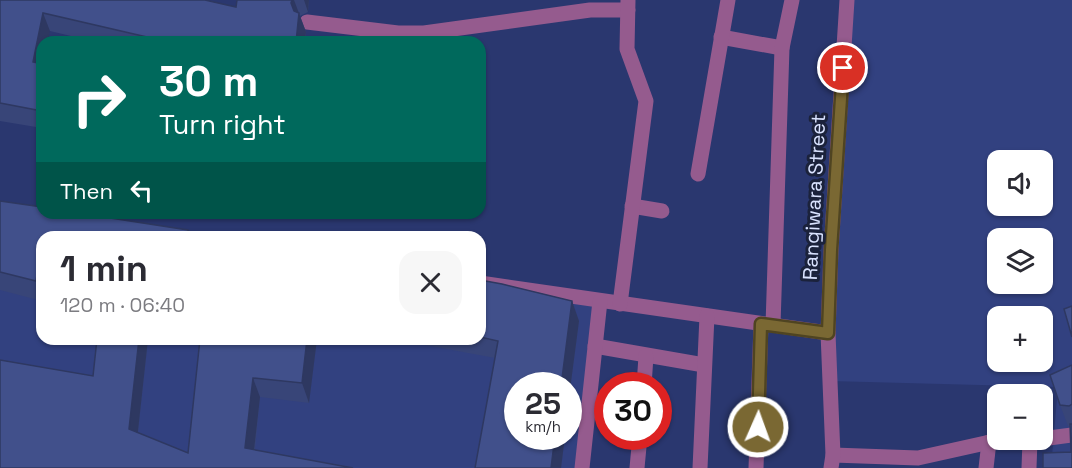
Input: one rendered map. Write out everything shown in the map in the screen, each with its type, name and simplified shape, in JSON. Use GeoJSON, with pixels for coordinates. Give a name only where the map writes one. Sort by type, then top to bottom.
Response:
{"type":"FeatureCollection","features":[{"type":"Feature","properties":{"kind":"street"},"geometry":{"type":"LineString","coordinates":[[698,174],[728,0]]}},
{"type":"Feature","properties":{"kind":"street"},"geometry":{"type":"LineString","coordinates":[[756,468],[767,325],[782,48],[792,0]]}},
{"type":"Feature","properties":{"kind":"street","name":"Rangiwara Street"},"geometry":{"type":"LineString","coordinates":[[832,462],[828,333],[831,250],[848,0]]}},
{"type":"Feature","properties":{"kind":"street"},"geometry":{"type":"LineString","coordinates":[[307,22],[398,33],[424,33],[628,5],[627,49],[646,101],[620,304]]}},
{"type":"Feature","properties":{"kind":"street"},"geometry":{"type":"LineString","coordinates":[[721,37],[782,48]]}},
{"type":"Feature","properties":{"kind":"street"},"geometry":{"type":"LineString","coordinates":[[633,206],[662,210]]}},
{"type":"Feature","properties":{"kind":"street"},"geometry":{"type":"LineString","coordinates":[[486,284],[828,333]]}},
{"type":"Feature","properties":{"kind":"street"},"geometry":{"type":"LineString","coordinates":[[582,468],[600,301]]}},
{"type":"Feature","properties":{"kind":"street"},"geometry":{"type":"LineString","coordinates":[[700,468],[707,316]]}},
{"type":"Feature","properties":{"kind":"street"},"geometry":{"type":"LineString","coordinates":[[595,346],[704,365]]}},
{"type":"Feature","properties":{"kind":"street"},"geometry":{"type":"LineString","coordinates":[[645,372],[646,356]]}},
{"type":"Feature","properties":{"kind":"street"},"geometry":{"type":"LineString","coordinates":[[1053,437],[1072,435]]}},
{"type":"Feature","properties":{"kind":"street"},"geometry":{"type":"LineString","coordinates":[[832,462],[918,463],[987,443]]}},
{"type":"Feature","properties":{"kind":"street"},"geometry":{"type":"LineString","coordinates":[[637,468],[639,450]]}},
{"type":"Feature","properties":{"kind":"street"},"geometry":{"type":"LineString","coordinates":[[986,468],[991,450]]}},
{"type":"Feature","properties":{"kind":"street"},"geometry":{"type":"LineString","coordinates":[[1029,468],[1030,450]]}},
{"type":"Feature","properties":{"kind":"shaded area"},"geometry":{"type":"Polygon","coordinates":[[[847,0],[1072,0],[1072,468],[1051,468],[1058,387],[1053,387],[1053,384],[987,385],[830,381],[847,0]]]}},
{"type":"Feature","properties":{"kind":"shaded area"},"geometry":{"type":"Polygon","coordinates":[[[0,203],[36,212],[36,219],[98,219],[172,231],[36,231],[36,345],[486,345],[486,283],[600,301],[582,468],[0,468],[0,203]]]}},
{"type":"Feature","properties":{"kind":"building"},"geometry":{"type":"Polygon","coordinates":[[[0,0],[205,0],[236,7],[237,0],[292,0],[294,11],[299,13],[297,36],[143,36],[43,13],[38,36],[36,36],[33,62],[36,63],[36,110],[0,103],[0,0]]]}},
{"type":"Feature","properties":{"kind":"building"},"geometry":{"type":"Polygon","coordinates":[[[0,201],[36,206],[36,219],[117,219],[188,230],[36,231],[36,281],[0,272],[0,201]]]}},
{"type":"Feature","properties":{"kind":"building"},"geometry":{"type":"Polygon","coordinates":[[[486,281],[572,301],[563,372],[504,372],[504,450],[553,450],[551,468],[475,468],[498,341],[486,338],[486,281]]]}},
{"type":"Feature","properties":{"kind":"building"},"geometry":{"type":"Polygon","coordinates":[[[1072,306],[1072,337],[1064,309],[1072,306]]]}},
{"type":"Feature","properties":{"kind":"building"},"geometry":{"type":"Polygon","coordinates":[[[96,345],[138,345],[129,429],[188,453],[199,345],[306,345],[302,383],[253,378],[245,448],[353,468],[0,468],[0,360],[93,376],[96,345]]]}},
{"type":"Feature","properties":{"kind":"building"},"geometry":{"type":"Polygon","coordinates":[[[1072,365],[1072,404],[1060,405],[1050,375],[1072,365]]]}},
{"type":"Feature","properties":{"kind":"building"},"geometry":{"type":"Polygon","coordinates":[[[1070,424],[1072,424],[1072,468],[1043,468],[1043,453],[1071,452],[1070,424]]]}},
{"type":"Feature","properties":{"kind":"route"},"geometry":{"type":"LineString","coordinates":[[758,427],[761,324],[828,333],[843,68]]}}]}
